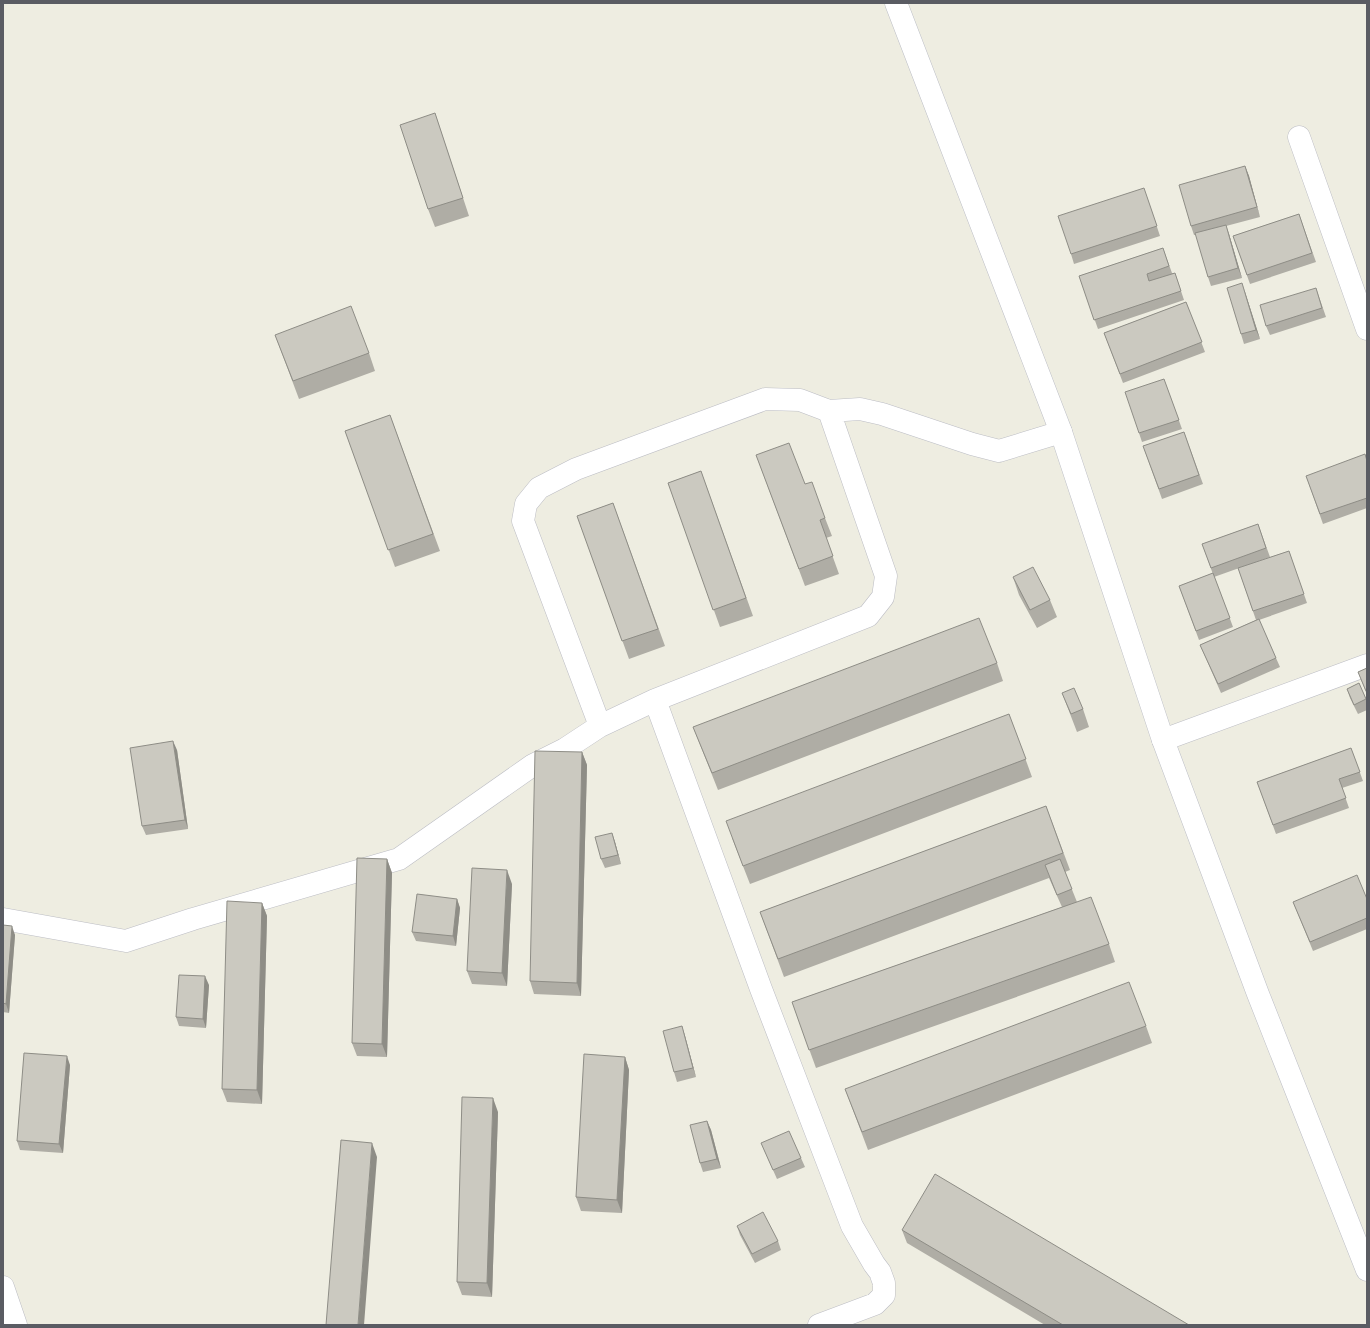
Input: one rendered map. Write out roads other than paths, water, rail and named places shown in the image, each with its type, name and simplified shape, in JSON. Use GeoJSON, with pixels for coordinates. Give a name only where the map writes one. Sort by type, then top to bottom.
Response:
{"type":"FeatureCollection","features":[{"type":"Feature","properties":{"kind":"street"},"geometry":{"type":"LineString","coordinates":[[896,3],[1061,432],[1163,740],[1258,994],[1367,1270]]}},
{"type":"Feature","properties":{"kind":"street"},"geometry":{"type":"LineString","coordinates":[[1299,137],[1367,329]]}},
{"type":"Feature","properties":{"kind":"street"},"geometry":{"type":"LineString","coordinates":[[600,726],[523,521],[526,504],[540,488],[576,469],[764,399],[800,400],[829,411],[860,409],[882,414],[999,452],[1061,432]]}},
{"type":"Feature","properties":{"kind":"street"},"geometry":{"type":"LineString","coordinates":[[3,919],[126,941],[193,919],[399,859],[533,765],[565,749],[600,726],[655,700],[868,616],[883,597],[886,576],[829,411]]}},
{"type":"Feature","properties":{"kind":"street"},"geometry":{"type":"LineString","coordinates":[[1163,740],[1367,665]]}},
{"type":"Feature","properties":{"kind":"street"},"geometry":{"type":"LineString","coordinates":[[655,700],[761,989],[852,1226],[880,1272],[884,1283],[884,1295],[875,1304],[819,1325]]}},
{"type":"Feature","properties":{"kind":"street"},"geometry":{"type":"LineString","coordinates":[[3,1287],[16,1325]]}}]}
